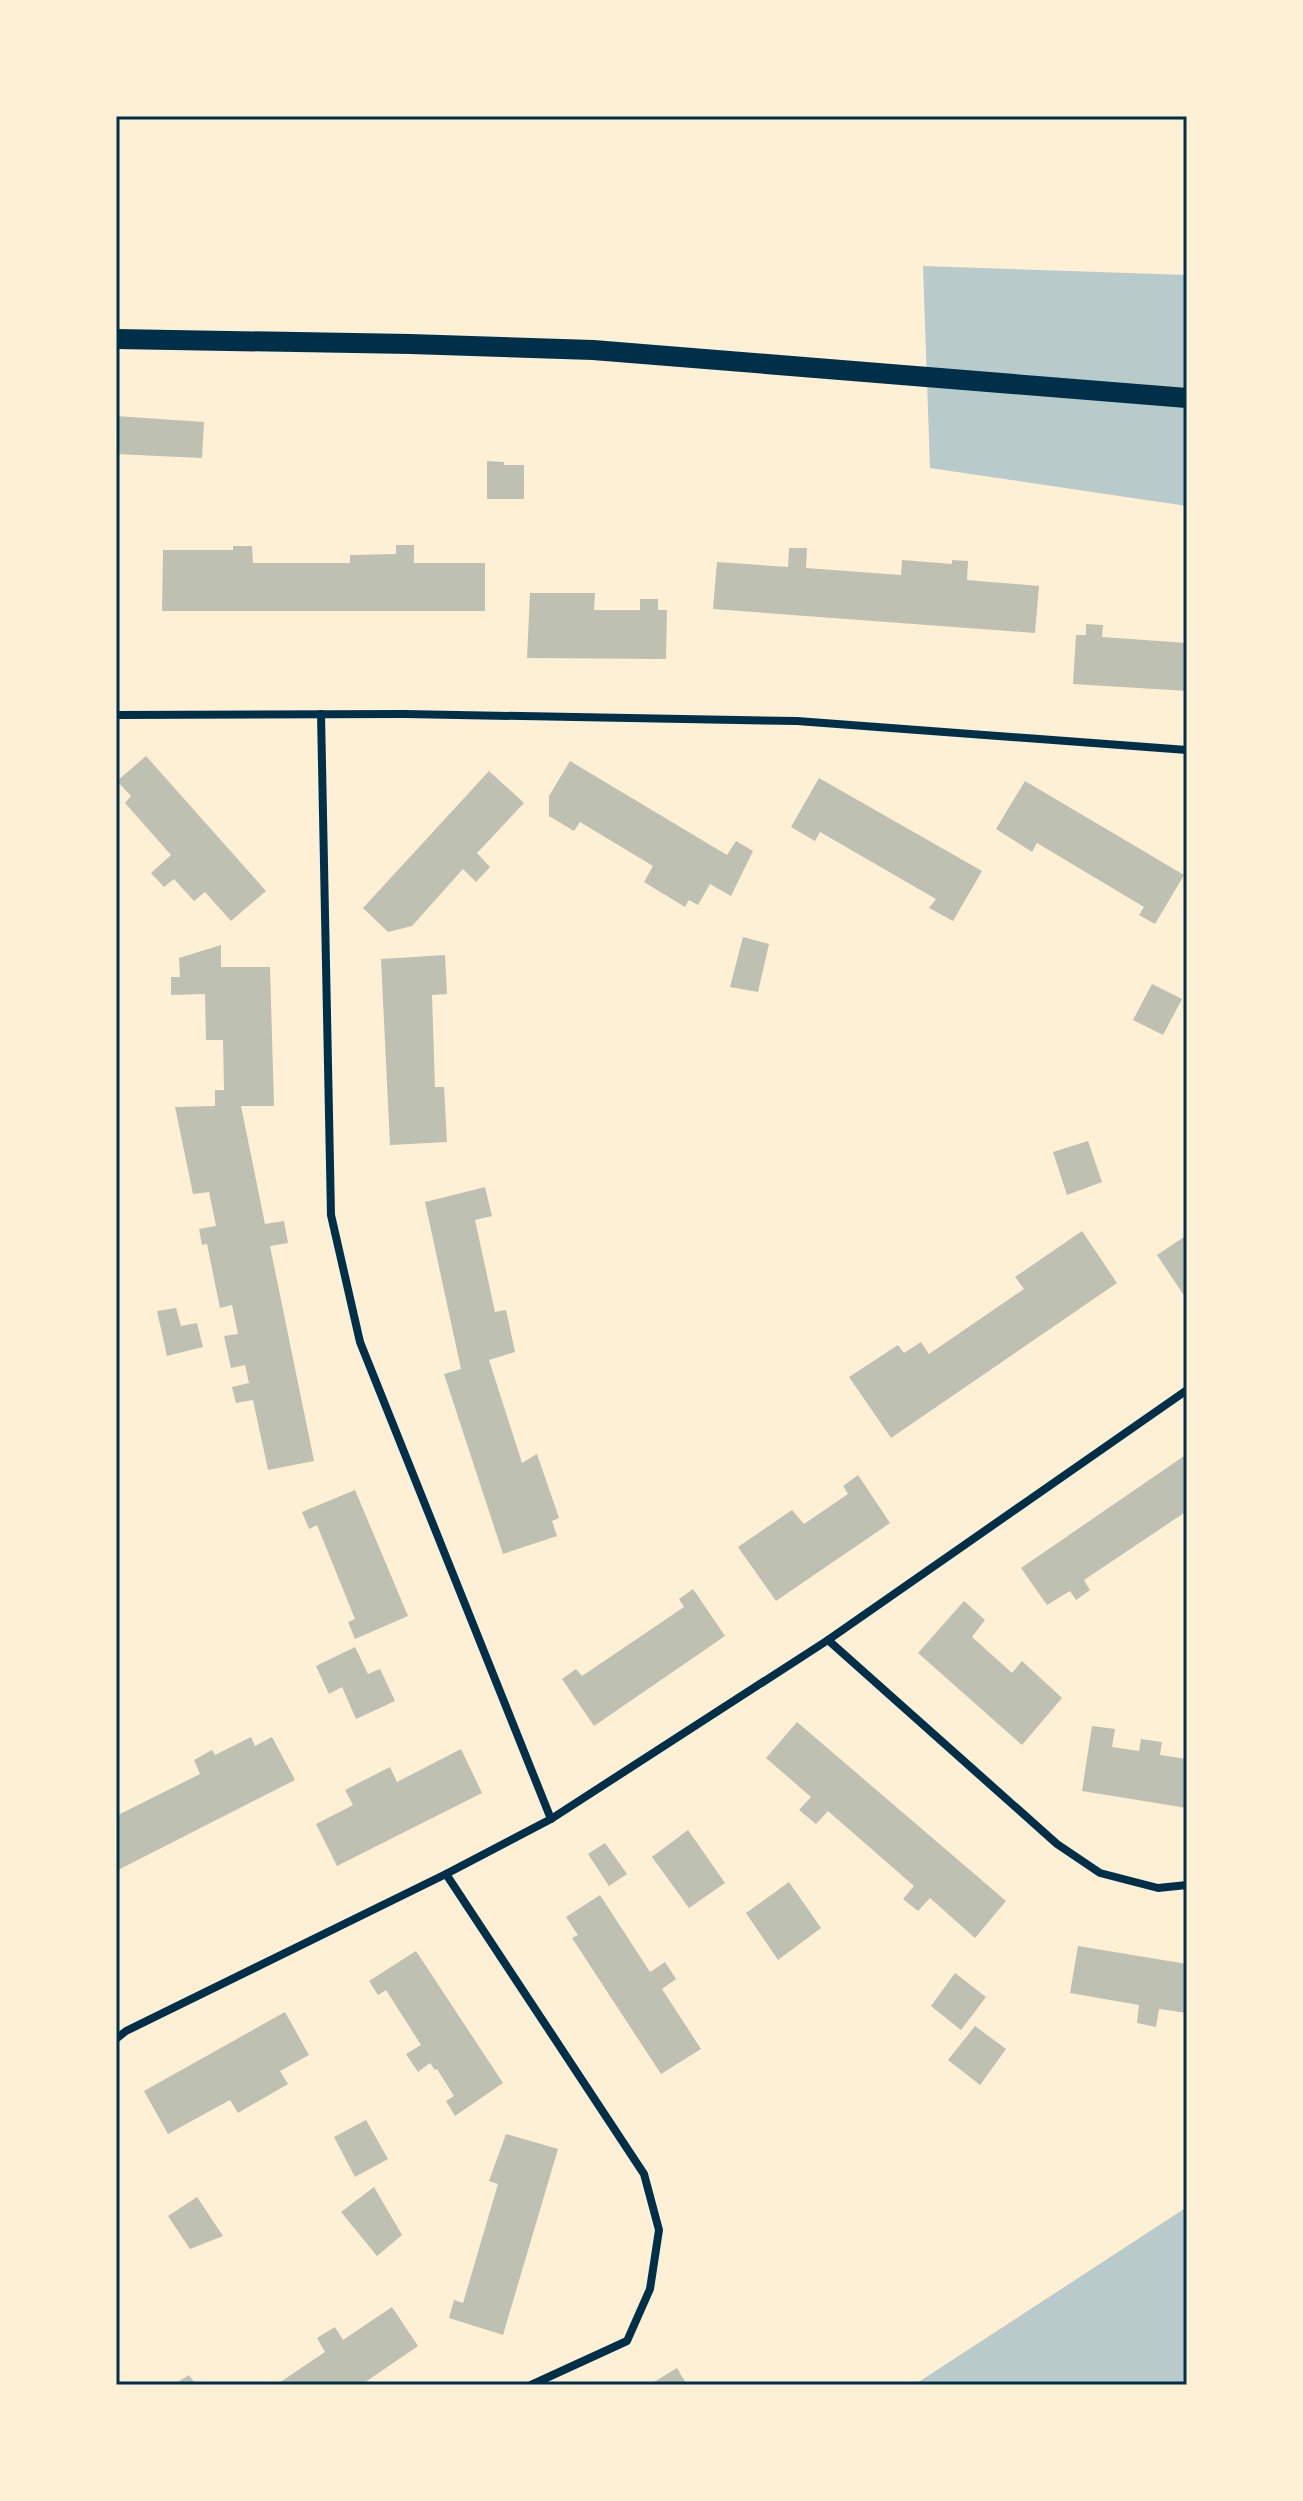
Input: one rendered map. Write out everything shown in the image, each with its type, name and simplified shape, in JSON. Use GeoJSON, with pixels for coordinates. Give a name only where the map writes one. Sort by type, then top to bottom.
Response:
{"type":"FeatureCollection","features":[{"type":"Feature","properties":{"kind":"main road"},"geometry":{"type":"LineString","coordinates":[[116,339],[593,350],[1187,398]]}},
{"type":"Feature","properties":{"kind":"street"},"geometry":{"type":"LineString","coordinates":[[116,715],[321,714],[797,721],[1187,750]]}},
{"type":"Feature","properties":{"kind":"street"},"geometry":{"type":"LineString","coordinates":[[321,714],[331,1215],[360,1342],[551,1819]]}},
{"type":"Feature","properties":{"kind":"street"},"geometry":{"type":"LineString","coordinates":[[116,2039],[126,2031],[551,1819],[828,1640],[1187,1390]]}},
{"type":"Feature","properties":{"kind":"street"},"geometry":{"type":"LineString","coordinates":[[828,1640],[1057,1844],[1100,1873],[1158,1888],[1187,1885]]}},
{"type":"Feature","properties":{"kind":"street"},"geometry":{"type":"LineString","coordinates":[[446,1874],[644,2174],[659,2230],[650,2289],[627,2341],[531,2385]]}},
{"type":"Feature","properties":{"kind":"shaded area"},"geometry":{"type":"Polygon","coordinates":[[[923,266],[1187,275],[1187,506],[930,468],[923,266]]]}},
{"type":"Feature","properties":{"kind":"shaded area"},"geometry":{"type":"Polygon","coordinates":[[[1187,2207],[1187,2385],[914,2385],[1187,2207]]]}},
{"type":"Feature","properties":{"kind":"building"},"geometry":{"type":"Polygon","coordinates":[[[116,416],[204,422],[202,458],[116,454],[116,416]]]}},
{"type":"Feature","properties":{"kind":"building"},"geometry":{"type":"Polygon","coordinates":[[[487,461],[524,465],[524,499],[487,499],[487,461]]]}},
{"type":"Feature","properties":{"kind":"building"},"geometry":{"type":"Polygon","coordinates":[[[396,545],[414,545],[414,563],[485,563],[485,611],[162,611],[163,550],[233,550],[233,546],[252,546],[253,563],[350,563],[350,555],[396,554],[396,545]]]}},
{"type":"Feature","properties":{"kind":"building"},"geometry":{"type":"Polygon","coordinates":[[[789,548],[807,548],[806,568],[901,575],[902,560],[952,564],[952,560],[968,561],[967,580],[1039,586],[1035,633],[713,609],[717,562],[788,567],[789,548]]]}},
{"type":"Feature","properties":{"kind":"building"},"geometry":{"type":"Polygon","coordinates":[[[530,593],[595,593],[594,610],[640,610],[640,599],[658,599],[658,610],[667,610],[666,659],[527,658],[530,593]]]}},
{"type":"Feature","properties":{"kind":"building"},"geometry":{"type":"Polygon","coordinates":[[[1086,624],[1103,625],[1102,637],[1187,643],[1187,691],[1073,684],[1076,635],[1086,635],[1086,624]]]}},
{"type":"Feature","properties":{"kind":"building"},"geometry":{"type":"Polygon","coordinates":[[[146,756],[266,891],[231,921],[205,892],[194,901],[174,879],[164,887],[151,873],[171,855],[125,803],[131,796],[117,781],[146,756]]]}},
{"type":"Feature","properties":{"kind":"building"},"geometry":{"type":"Polygon","coordinates":[[[570,761],[727,855],[736,841],[753,851],[731,896],[710,884],[698,905],[689,900],[685,907],[644,882],[653,866],[580,822],[574,831],[549,816],[549,796],[570,761]]]}},
{"type":"Feature","properties":{"kind":"building"},"geometry":{"type":"Polygon","coordinates":[[[489,771],[524,803],[477,853],[490,867],[476,882],[463,869],[412,926],[388,932],[363,908],[489,771]]]}},
{"type":"Feature","properties":{"kind":"building"},"geometry":{"type":"Polygon","coordinates":[[[819,778],[982,871],[953,921],[929,908],[936,899],[820,832],[815,841],[791,827],[819,778]]]}},
{"type":"Feature","properties":{"kind":"building"},"geometry":{"type":"Polygon","coordinates":[[[1025,781],[1184,875],[1155,924],[1139,915],[1144,907],[1037,843],[1032,852],[996,829],[1025,781]]]}},
{"type":"Feature","properties":{"kind":"building"},"geometry":{"type":"Polygon","coordinates":[[[743,937],[769,944],[758,992],[730,987],[743,937]]]}},
{"type":"Feature","properties":{"kind":"building"},"geometry":{"type":"Polygon","coordinates":[[[221,945],[221,967],[270,967],[274,1106],[241,1106],[265,1224],[284,1221],[288,1243],[270,1246],[314,1461],[268,1470],[253,1400],[236,1403],[232,1387],[249,1383],[245,1365],[231,1368],[224,1336],[238,1334],[232,1305],[220,1308],[207,1244],[202,1245],[199,1229],[216,1226],[209,1192],[193,1194],[175,1107],[215,1106],[215,1090],[224,1090],[223,1040],[206,1040],[205,994],[171,995],[171,977],[180,977],[179,958],[221,945]]]}},
{"type":"Feature","properties":{"kind":"building"},"geometry":{"type":"Polygon","coordinates":[[[445,955],[447,994],[432,995],[435,1087],[444,1087],[447,1142],[390,1145],[381,959],[445,955]]]}},
{"type":"Feature","properties":{"kind":"building"},"geometry":{"type":"Polygon","coordinates":[[[1152,984],[1182,999],[1163,1035],[1133,1020],[1152,984]]]}},
{"type":"Feature","properties":{"kind":"building"},"geometry":{"type":"Polygon","coordinates":[[[1088,1141],[1102,1182],[1067,1195],[1053,1152],[1088,1141]]]}},
{"type":"Feature","properties":{"kind":"building"},"geometry":{"type":"Polygon","coordinates":[[[485,1187],[492,1216],[475,1220],[495,1312],[506,1310],[515,1352],[489,1360],[522,1463],[537,1454],[559,1518],[552,1521],[557,1536],[503,1554],[444,1374],[461,1369],[425,1202],[485,1187]]]}},
{"type":"Feature","properties":{"kind":"building"},"geometry":{"type":"Polygon","coordinates":[[[1082,1231],[1117,1283],[891,1438],[849,1377],[898,1345],[904,1353],[921,1342],[929,1354],[1024,1289],[1015,1277],[1082,1231]]]}},
{"type":"Feature","properties":{"kind":"building"},"geometry":{"type":"Polygon","coordinates":[[[1187,1235],[1187,1300],[1157,1255],[1187,1235]]]}},
{"type":"Feature","properties":{"kind":"building"},"geometry":{"type":"Polygon","coordinates":[[[176,1308],[181,1326],[197,1323],[203,1347],[167,1356],[157,1311],[176,1308]]]}},
{"type":"Feature","properties":{"kind":"building"},"geometry":{"type":"Polygon","coordinates":[[[1187,1454],[1187,1511],[1084,1580],[1090,1590],[1076,1600],[1070,1591],[1047,1605],[1021,1568],[1187,1454]]]}},
{"type":"Feature","properties":{"kind":"building"},"geometry":{"type":"Polygon","coordinates":[[[858,1475],[890,1523],[776,1601],[738,1547],[792,1510],[804,1524],[848,1494],[843,1486],[858,1475]]]}},
{"type":"Feature","properties":{"kind":"building"},"geometry":{"type":"Polygon","coordinates":[[[355,1490],[408,1616],[355,1639],[348,1622],[355,1619],[317,1525],[309,1529],[302,1512],[355,1490]]]}},
{"type":"Feature","properties":{"kind":"building"},"geometry":{"type":"Polygon","coordinates":[[[693,1589],[725,1636],[594,1726],[562,1679],[576,1669],[582,1676],[684,1607],[679,1599],[693,1589]]]}},
{"type":"Feature","properties":{"kind":"building"},"geometry":{"type":"Polygon","coordinates":[[[964,1601],[985,1620],[972,1637],[1012,1673],[1022,1661],[1062,1698],[1022,1745],[918,1653],[964,1601]]]}},
{"type":"Feature","properties":{"kind":"building"},"geometry":{"type":"Polygon","coordinates":[[[355,1647],[368,1674],[380,1669],[395,1701],[356,1719],[342,1687],[329,1694],[316,1666],[355,1647]]]}},
{"type":"Feature","properties":{"kind":"building"},"geometry":{"type":"Polygon","coordinates":[[[797,1722],[1006,1901],[975,1938],[930,1898],[918,1911],[903,1899],[914,1886],[828,1811],[816,1824],[799,1810],[811,1797],[766,1758],[797,1722]]]}},
{"type":"Feature","properties":{"kind":"building"},"geometry":{"type":"Polygon","coordinates":[[[1092,1726],[1115,1729],[1112,1747],[1139,1751],[1141,1739],[1162,1742],[1160,1755],[1187,1759],[1187,1808],[1082,1791],[1092,1726]]]}},
{"type":"Feature","properties":{"kind":"building"},"geometry":{"type":"Polygon","coordinates":[[[251,1737],[255,1746],[272,1737],[295,1780],[116,1871],[116,1816],[200,1774],[194,1760],[212,1750],[215,1755],[251,1737]]]}},
{"type":"Feature","properties":{"kind":"building"},"geometry":{"type":"Polygon","coordinates":[[[461,1749],[482,1793],[337,1866],[316,1824],[353,1805],[345,1790],[390,1767],[397,1782],[461,1749]]]}},
{"type":"Feature","properties":{"kind":"building"},"geometry":{"type":"Polygon","coordinates":[[[688,1830],[725,1883],[689,1908],[652,1857],[688,1830]]]}},
{"type":"Feature","properties":{"kind":"building"},"geometry":{"type":"Polygon","coordinates":[[[605,1843],[627,1874],[609,1886],[588,1854],[605,1843]]]}},
{"type":"Feature","properties":{"kind":"building"},"geometry":{"type":"Polygon","coordinates":[[[789,1882],[821,1928],[778,1960],[746,1913],[789,1882]]]}},
{"type":"Feature","properties":{"kind":"building"},"geometry":{"type":"Polygon","coordinates":[[[600,1895],[650,1972],[665,1962],[676,1979],[662,1989],[701,2049],[661,2074],[572,1938],[578,1935],[566,1917],[600,1895]]]}},
{"type":"Feature","properties":{"kind":"building"},"geometry":{"type":"Polygon","coordinates":[[[1078,1946],[1187,1964],[1187,2013],[1159,2009],[1156,2027],[1137,2023],[1139,2005],[1070,1993],[1078,1946]]]}},
{"type":"Feature","properties":{"kind":"building"},"geometry":{"type":"Polygon","coordinates":[[[416,1951],[503,2083],[455,2116],[446,2101],[454,2096],[437,2069],[430,2063],[418,2072],[406,2054],[421,2045],[386,1990],[378,1995],[369,1981],[416,1951]]]}},
{"type":"Feature","properties":{"kind":"building"},"geometry":{"type":"Polygon","coordinates":[[[955,1973],[986,1997],[961,2030],[931,2006],[955,1973]]]}},
{"type":"Feature","properties":{"kind":"building"},"geometry":{"type":"Polygon","coordinates":[[[285,2012],[309,2055],[280,2071],[288,2084],[238,2113],[230,2100],[168,2134],[144,2091],[285,2012]]]}},
{"type":"Feature","properties":{"kind":"building"},"geometry":{"type":"Polygon","coordinates":[[[975,2026],[1006,2049],[980,2085],[948,2060],[975,2026]]]}},
{"type":"Feature","properties":{"kind":"building"},"geometry":{"type":"Polygon","coordinates":[[[366,2120],[388,2159],[355,2177],[334,2137],[366,2120]]]}},
{"type":"Feature","properties":{"kind":"building"},"geometry":{"type":"Polygon","coordinates":[[[506,2134],[558,2149],[503,2335],[449,2318],[454,2300],[463,2303],[498,2184],[489,2181],[506,2134]]]}},
{"type":"Feature","properties":{"kind":"building"},"geometry":{"type":"Polygon","coordinates":[[[374,2187],[402,2235],[377,2256],[341,2212],[374,2187]]]}},
{"type":"Feature","properties":{"kind":"building"},"geometry":{"type":"Polygon","coordinates":[[[197,2197],[223,2236],[190,2249],[168,2216],[197,2197]]]}},
{"type":"Feature","properties":{"kind":"building"},"geometry":{"type":"Polygon","coordinates":[[[392,2307],[418,2346],[361,2385],[276,2385],[325,2352],[317,2338],[335,2327],[343,2340],[392,2307]]]}},
{"type":"Feature","properties":{"kind":"building"},"geometry":{"type":"Polygon","coordinates":[[[677,2368],[687,2385],[649,2385],[677,2368]]]}},
{"type":"Feature","properties":{"kind":"building"},"geometry":{"type":"Polygon","coordinates":[[[189,2375],[196,2385],[173,2385],[189,2375]]]}}]}
